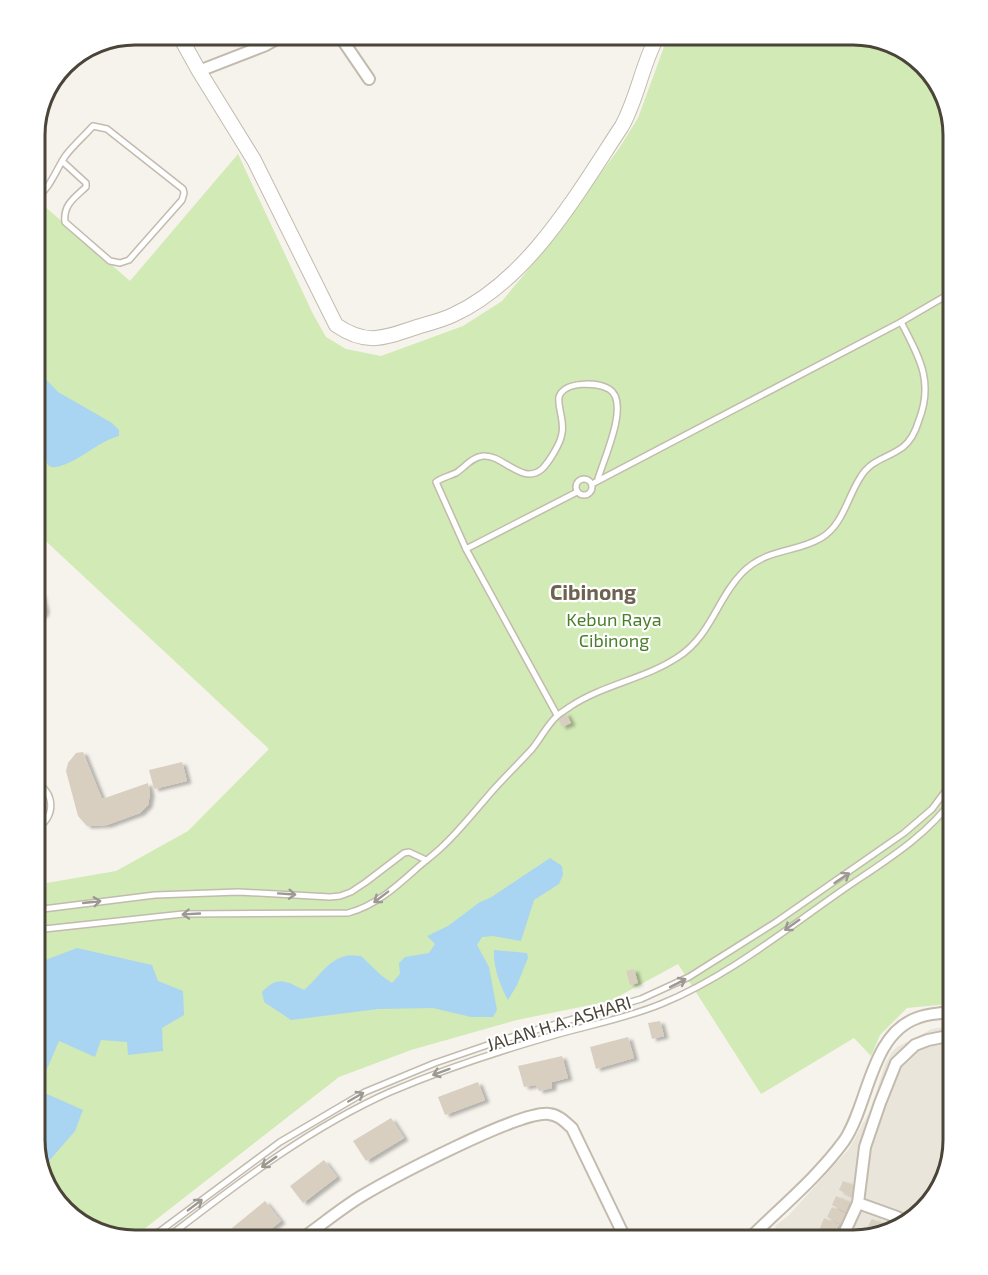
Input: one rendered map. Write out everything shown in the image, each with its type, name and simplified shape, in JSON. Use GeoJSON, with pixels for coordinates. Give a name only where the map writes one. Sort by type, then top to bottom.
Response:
{"type":"FeatureCollection","features":[{"type":"Feature","properties":{"kind":"street"},"geometry":{"type":"LineString","coordinates":[[185,45],[254,160],[336,325],[347,333],[366,339],[385,338],[452,315],[473,303],[513,273],[532,255],[622,126],[631,110],[653,45]]}},
{"type":"Feature","properties":{"kind":"street"},"geometry":{"type":"LineString","coordinates":[[199,71],[266,45]]}},
{"type":"Feature","properties":{"kind":"street"},"geometry":{"type":"LineString","coordinates":[[346,45],[369,79]]}},
{"type":"Feature","properties":{"kind":"street"},"geometry":{"type":"LineString","coordinates":[[758,1230],[824,1166],[843,1142],[856,1120],[876,1062],[893,1035],[916,1018],[943,1013]]}},
{"type":"Feature","properties":{"kind":"street"},"geometry":{"type":"LineString","coordinates":[[846,1230],[858,1203],[865,1147],[896,1063],[915,1045],[943,1037]]}},
{"type":"Feature","properties":{"kind":"street"},"geometry":{"type":"LineString","coordinates":[[314,1230],[360,1198],[417,1167],[514,1121],[549,1114],[563,1119],[572,1128],[621,1230]]}},
{"type":"Feature","properties":{"kind":"street"},"geometry":{"type":"LineString","coordinates":[[858,1203],[899,1217]]}},
{"type":"Feature","properties":{"kind":"lane"},"geometry":{"type":"LineString","coordinates":[[45,189],[62,161],[93,126],[102,126],[183,189],[182,200],[129,260],[120,263],[110,261],[65,222],[64,213],[67,206],[86,187],[86,183],[62,161]]}},
{"type":"Feature","properties":{"kind":"lane"},"geometry":{"type":"LineString","coordinates":[[577,492],[583,496],[590,494],[592,484],[598,479],[722,417],[943,298]]}},
{"type":"Feature","properties":{"kind":"lane"},"geometry":{"type":"LineString","coordinates":[[45,929],[183,914],[348,913],[370,905],[443,846],[532,748],[557,715],[600,689],[636,678],[677,658],[703,635],[720,602],[744,570],[781,550],[820,539],[832,530],[847,506],[859,478],[874,461],[903,447],[921,417],[926,393],[926,378],[917,352],[901,322]]}},
{"type":"Feature","properties":{"kind":"lane"},"geometry":{"type":"LineString","coordinates":[[557,715],[466,549],[436,482],[454,474],[480,456],[492,457],[525,474],[533,474],[542,469],[562,434],[558,400],[561,393],[568,387],[594,384],[609,389],[615,395],[618,408],[616,423],[598,479]]}},
{"type":"Feature","properties":{"kind":"lane"},"geometry":{"type":"LineString","coordinates":[[577,492],[576,487],[580,480],[588,480],[592,484]]}},
{"type":"Feature","properties":{"kind":"lane"},"geometry":{"type":"LineString","coordinates":[[466,549],[577,492]]}},
{"type":"Feature","properties":{"kind":"lane"},"geometry":{"type":"LineString","coordinates":[[45,790],[51,808],[45,820]]}},
{"type":"Feature","properties":{"kind":"lane","name":"JALAN H.A. ASHARI"},"geometry":{"type":"LineString","coordinates":[[161,1230],[280,1142],[365,1092],[460,1054],[655,994],[689,977],[846,875],[920,820],[943,795]]}},
{"type":"Feature","properties":{"kind":"lane","name":"JALAN H.A. ASHARI"},"geometry":{"type":"LineString","coordinates":[[177,1230],[313,1131],[370,1101],[463,1064],[659,1005],[689,992],[760,948],[894,855],[943,810]]}},
{"type":"Feature","properties":{"kind":"lane"},"geometry":{"type":"LineString","coordinates":[[920,820],[925,829]]}},
{"type":"Feature","properties":{"kind":"lane"},"geometry":{"type":"LineString","coordinates":[[45,909],[155,895],[239,892],[330,897],[351,892],[404,853],[409,852],[426,860]]}},
{"type":"Feature","properties":{"kind":"lane"},"geometry":{"type":"LineString","coordinates":[[655,994],[659,1005]]}},
{"type":"Feature","properties":{"kind":"lane"},"geometry":{"type":"LineString","coordinates":[[460,1054],[463,1064]]}},
{"type":"Feature","properties":{"kind":"lane"},"geometry":{"type":"LineString","coordinates":[[280,1142],[286,1150]]}},
{"type":"Feature","properties":{"kind":"shaded area"},"geometry":{"type":"Polygon","coordinates":[[[943,1027],[943,1140],[940,1163],[934,1180],[921,1199],[893,1221],[865,1229],[775,1230],[775,1226],[788,1216],[849,1149],[871,1109],[885,1064],[892,1052],[897,1047],[932,1029],[943,1027]]]}},
{"type":"Feature","properties":{"kind":"green space","name":"Kebun Raya Cibinong"},"geometry":{"type":"Polygon","coordinates":[[[666,45],[859,45],[876,48],[898,57],[917,71],[934,95],[938,106],[943,135],[943,1005],[907,1008],[880,1035],[871,1056],[854,1038],[761,1094],[678,964],[610,1001],[517,1020],[411,1050],[339,1077],[143,1230],[123,1229],[100,1223],[71,1204],[60,1190],[52,1175],[46,1152],[45,883],[116,871],[188,831],[269,749],[45,540],[45,207],[130,281],[238,154],[326,337],[346,349],[381,356],[463,326],[502,301],[618,150],[638,118],[666,45]]]}},
{"type":"Feature","properties":{"kind":"water"},"geometry":{"type":"Polygon","coordinates":[[[45,378],[58,392],[112,423],[119,430],[119,436],[79,458],[63,465],[52,467],[47,464],[45,378]]]}},
{"type":"Feature","properties":{"kind":"water"},"geometry":{"type":"Polygon","coordinates":[[[550,858],[562,866],[563,875],[559,884],[534,900],[521,941],[493,936],[482,937],[477,945],[489,967],[497,1010],[493,1017],[471,1017],[433,1008],[378,1009],[291,1020],[264,1002],[262,992],[273,983],[287,982],[304,990],[328,965],[348,956],[361,956],[392,983],[400,974],[399,963],[405,957],[429,953],[435,944],[427,936],[448,926],[480,902],[490,898],[550,858]]]}},
{"type":"Feature","properties":{"kind":"water"},"geometry":{"type":"Polygon","coordinates":[[[77,948],[152,965],[158,981],[183,991],[184,1015],[162,1028],[163,1051],[128,1055],[127,1042],[101,1040],[95,1057],[59,1041],[45,1074],[45,960],[77,948]]]}},
{"type":"Feature","properties":{"kind":"water"},"geometry":{"type":"Polygon","coordinates":[[[494,950],[527,953],[528,958],[508,1000],[498,976],[494,950]]]}},
{"type":"Feature","properties":{"kind":"water"},"geometry":{"type":"Polygon","coordinates":[[[45,1093],[83,1110],[75,1131],[48,1162],[45,1140],[45,1093]]]}},
{"type":"Feature","properties":{"kind":"building"},"geometry":{"type":"Polygon","coordinates":[[[566,713],[571,723],[562,727],[557,717],[566,713]]]}},
{"type":"Feature","properties":{"kind":"building"},"geometry":{"type":"Polygon","coordinates":[[[83,752],[102,799],[148,783],[150,794],[148,805],[140,813],[107,825],[87,826],[78,816],[66,771],[68,763],[76,753],[83,752]]]}},
{"type":"Feature","properties":{"kind":"building"},"geometry":{"type":"Polygon","coordinates":[[[182,762],[187,781],[154,789],[149,770],[182,762]]]}},
{"type":"Feature","properties":{"kind":"building"},"geometry":{"type":"Polygon","coordinates":[[[634,969],[638,983],[630,985],[626,971],[634,969]]]}},
{"type":"Feature","properties":{"kind":"building"},"geometry":{"type":"Polygon","coordinates":[[[660,1021],[664,1036],[652,1039],[648,1023],[660,1021]]]}},
{"type":"Feature","properties":{"kind":"building"},"geometry":{"type":"Polygon","coordinates":[[[628,1037],[634,1058],[596,1069],[590,1047],[628,1037]]]}},
{"type":"Feature","properties":{"kind":"building"},"geometry":{"type":"Polygon","coordinates":[[[562,1056],[568,1078],[552,1082],[552,1088],[539,1091],[536,1085],[524,1087],[518,1066],[562,1056]]]}},
{"type":"Feature","properties":{"kind":"building"},"geometry":{"type":"Polygon","coordinates":[[[478,1082],[485,1100],[445,1115],[438,1097],[478,1082]]]}},
{"type":"Feature","properties":{"kind":"building"},"geometry":{"type":"Polygon","coordinates":[[[391,1118],[404,1138],[366,1161],[353,1141],[391,1118]]]}},
{"type":"Feature","properties":{"kind":"building"},"geometry":{"type":"Polygon","coordinates":[[[324,1160],[337,1177],[303,1203],[290,1186],[324,1160]]]}},
{"type":"Feature","properties":{"kind":"building"},"geometry":{"type":"Polygon","coordinates":[[[843,1181],[858,1187],[853,1197],[839,1190],[843,1181]]]}},
{"type":"Feature","properties":{"kind":"building"},"geometry":{"type":"Polygon","coordinates":[[[836,1196],[850,1202],[846,1212],[832,1205],[836,1196]]]}},
{"type":"Feature","properties":{"kind":"building"},"geometry":{"type":"Polygon","coordinates":[[[265,1201],[281,1221],[270,1230],[234,1230],[232,1228],[265,1201]]]}},
{"type":"Feature","properties":{"kind":"building"},"geometry":{"type":"Polygon","coordinates":[[[832,1207],[846,1214],[841,1224],[827,1217],[832,1207]]]}},
{"type":"Feature","properties":{"kind":"building"},"geometry":{"type":"Polygon","coordinates":[[[824,1218],[839,1225],[836,1230],[820,1228],[824,1218]]]}},
{"type":"Feature","properties":{"kind":"building"},"geometry":{"type":"Polygon","coordinates":[[[872,1219],[884,1224],[868,1228],[872,1219]]]}},
{"type":"Feature","properties":{"kind":"district","name":"Cibinong"},"geometry":{"type":"Point","coordinates":[593,593]}}]}
